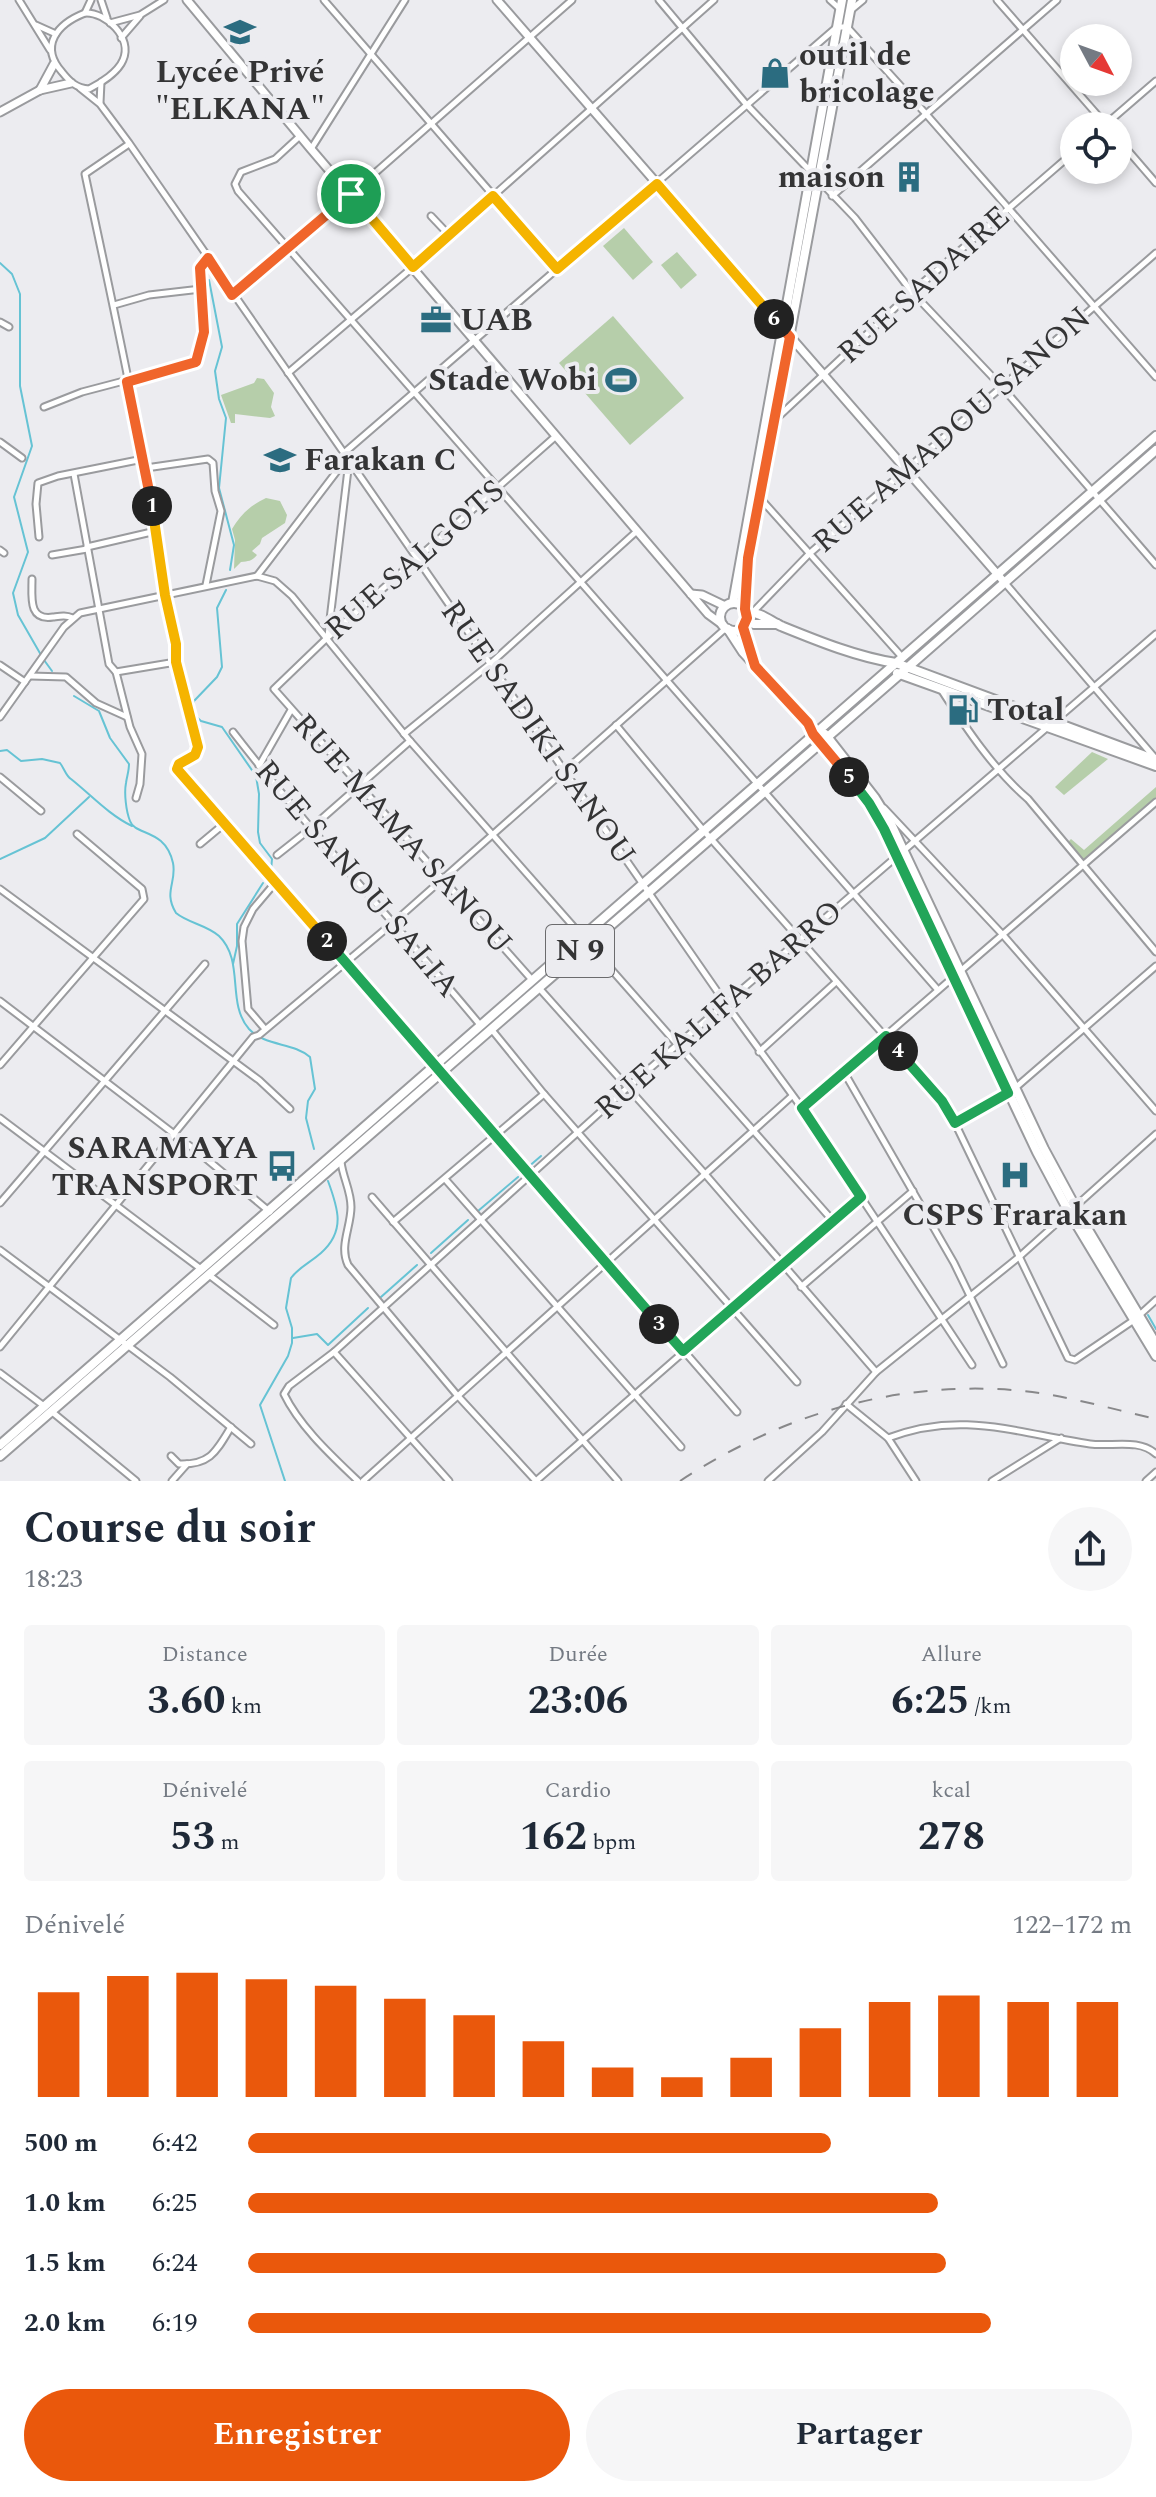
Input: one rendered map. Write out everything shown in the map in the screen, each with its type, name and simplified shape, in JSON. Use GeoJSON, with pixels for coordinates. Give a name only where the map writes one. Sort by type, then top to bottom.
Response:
{"type":"FeatureCollection","features":[{"type":"Feature","properties":{"kind":"main road"},"geometry":{"type":"LineString","coordinates":[[755,666],[747,616],[748,558],[818,181],[844,7],[852,0]]}},
{"type":"Feature","properties":{"kind":"main road"},"geometry":{"type":"LineString","coordinates":[[842,27],[729,604],[720,617],[755,666],[875,798],[1011,1091],[1072,1209],[1156,1356]]}},
{"type":"Feature","properties":{"kind":"main road"},"geometry":{"type":"LineString","coordinates":[[904,671],[1095,497],[1156,436]]}},
{"type":"Feature","properties":{"kind":"main road"},"geometry":{"type":"LineString","coordinates":[[1095,497],[1156,450]]}},
{"type":"Feature","properties":{"kind":"main road"},"geometry":{"type":"LineString","coordinates":[[896,664],[1002,579]]}},
{"type":"Feature","properties":{"kind":"main road"},"geometry":{"type":"LineString","coordinates":[[729,604],[754,624],[777,624],[879,661],[896,664],[904,671],[1156,762]]}},
{"type":"Feature","properties":{"kind":"main road"},"geometry":{"type":"LineString","coordinates":[[726,627],[737,630],[747,616]]}},
{"type":"Feature","properties":{"kind":"main road","name":"N 9"},"geometry":{"type":"LineString","coordinates":[[646,888],[704,831],[896,664]]}},
{"type":"Feature","properties":{"kind":"main road","name":"N 9"},"geometry":{"type":"LineString","coordinates":[[0,1456],[48,1409],[338,1152],[438,1069],[492,1030],[536,984],[585,940],[646,888],[711,839],[904,671]]}},
{"type":"Feature","properties":{"kind":"main road"},"geometry":{"type":"LineString","coordinates":[[825,740],[900,853]]}},
{"type":"Feature","properties":{"kind":"main road","name":"N 9"},"geometry":{"type":"LineString","coordinates":[[205,1272],[341,1162],[481,1026],[536,984]]}},
{"type":"Feature","properties":{"kind":"main road"},"geometry":{"type":"LineString","coordinates":[[1136,1318],[1156,1344]]}},
{"type":"Feature","properties":{"kind":"main road","name":"N 9"},"geometry":{"type":"LineString","coordinates":[[0,1445],[48,1409]]}},
{"type":"Feature","properties":{"kind":"street"},"geometry":{"type":"LineString","coordinates":[[19,0],[50,50],[54,64],[71,83],[80,88],[89,89],[101,82],[125,57],[121,38],[101,14],[77,16],[56,34],[50,50]]}},
{"type":"Feature","properties":{"kind":"street"},"geometry":{"type":"LineString","coordinates":[[85,13],[91,0]]}},
{"type":"Feature","properties":{"kind":"street"},"geometry":{"type":"LineString","coordinates":[[101,0],[109,21]]}},
{"type":"Feature","properties":{"kind":"street"},"geometry":{"type":"LineString","coordinates":[[121,38],[140,15],[164,0]]}},
{"type":"Feature","properties":{"kind":"street"},"geometry":{"type":"LineString","coordinates":[[0,1347],[256,1036],[394,922],[726,627],[708,614],[187,0]]}},
{"type":"Feature","properties":{"kind":"street"},"geometry":{"type":"LineString","coordinates":[[324,0],[557,269]]}},
{"type":"Feature","properties":{"kind":"street"},"geometry":{"type":"LineString","coordinates":[[311,149],[405,0]]}},
{"type":"Feature","properties":{"kind":"street"},"geometry":{"type":"LineString","coordinates":[[497,0],[1096,687],[1156,762]]}},
{"type":"Feature","properties":{"kind":"street"},"geometry":{"type":"LineString","coordinates":[[232,295],[572,0]]}},
{"type":"Feature","properties":{"kind":"street"},"geometry":{"type":"LineString","coordinates":[[659,0],[746,104],[855,218],[912,292],[1002,387],[1156,565]]}},
{"type":"Feature","properties":{"kind":"street"},"geometry":{"type":"LineString","coordinates":[[287,374],[413,267],[714,0]]}},
{"type":"Feature","properties":{"kind":"street"},"geometry":{"type":"LineString","coordinates":[[830,0],[844,7],[863,0]]}},
{"type":"Feature","properties":{"kind":"street"},"geometry":{"type":"LineString","coordinates":[[997,0],[1094,112]]}},
{"type":"Feature","properties":{"kind":"street"},"geometry":{"type":"LineString","coordinates":[[832,196],[1057,0]]}},
{"type":"Feature","properties":{"kind":"street"},"geometry":{"type":"LineString","coordinates":[[109,21],[140,15]]}},
{"type":"Feature","properties":{"kind":"street"},"geometry":{"type":"LineString","coordinates":[[35,25],[56,34]]}},
{"type":"Feature","properties":{"kind":"street"},"geometry":{"type":"LineString","coordinates":[[257,576],[346,457],[414,390],[657,184],[746,104],[842,27],[926,114],[1156,377]]}},
{"type":"Feature","properties":{"kind":"street"},"geometry":{"type":"LineString","coordinates":[[40,90],[54,64]]}},
{"type":"Feature","properties":{"kind":"street"},"geometry":{"type":"LineString","coordinates":[[1122,112],[1156,81]]}},
{"type":"Feature","properties":{"kind":"street"},"geometry":{"type":"LineString","coordinates":[[100,104],[101,82]]}},
{"type":"Feature","properties":{"kind":"street"},"geometry":{"type":"LineString","coordinates":[[0,112],[40,90],[71,83]]}},
{"type":"Feature","properties":{"kind":"street","name":"RUE SADIKI SANOU"},"geometry":{"type":"LineString","coordinates":[[80,88],[100,104],[129,143],[759,1052],[802,1108],[972,1365]]}},
{"type":"Feature","properties":{"kind":"street"},"geometry":{"type":"LineString","coordinates":[[300,136],[275,159],[241,172],[235,184],[238,191],[731,752],[763,794],[938,990]]}},
{"type":"Feature","properties":{"kind":"street"},"geometry":{"type":"LineString","coordinates":[[129,143],[85,174],[146,468],[165,595],[176,644],[176,662],[198,747],[195,755],[179,764],[177,769],[395,1023],[737,1412]]}},
{"type":"Feature","properties":{"kind":"street"},"geometry":{"type":"LineString","coordinates":[[1132,155],[1156,183]]}},
{"type":"Feature","properties":{"kind":"street","name":"RUE SADAIRE"},"geometry":{"type":"LineString","coordinates":[[775,420],[912,292],[1060,164]]}},
{"type":"Feature","properties":{"kind":"street"},"geometry":{"type":"LineString","coordinates":[[431,216],[449,235]]}},
{"type":"Feature","properties":{"kind":"street","name":"RUE AMADOU SÂNON"},"geometry":{"type":"LineString","coordinates":[[747,616],[809,554],[1156,253]]}},
{"type":"Feature","properties":{"kind":"street"},"geometry":{"type":"LineString","coordinates":[[44,407],[82,392],[196,362],[204,332],[200,268],[208,258]]}},
{"type":"Feature","properties":{"kind":"street"},"geometry":{"type":"LineString","coordinates":[[114,305],[149,295],[201,289]]}},
{"type":"Feature","properties":{"kind":"street"},"geometry":{"type":"LineString","coordinates":[[0,322],[9,327]]}},
{"type":"Feature","properties":{"kind":"street","name":"RUE SALGOTS"},"geometry":{"type":"LineString","coordinates":[[275,686],[556,436]]}},
{"type":"Feature","properties":{"kind":"street"},"geometry":{"type":"LineString","coordinates":[[0,442],[22,458]]}},
{"type":"Feature","properties":{"kind":"street"},"geometry":{"type":"LineString","coordinates":[[328,637],[346,457]]}},
{"type":"Feature","properties":{"kind":"street"},"geometry":{"type":"LineString","coordinates":[[39,537],[36,487],[41,482],[143,459]]}},
{"type":"Feature","properties":{"kind":"street"},"geometry":{"type":"LineString","coordinates":[[146,468],[208,459],[214,465],[215,491],[221,511],[206,585]]}},
{"type":"Feature","properties":{"kind":"street"},"geometry":{"type":"LineString","coordinates":[[74,474],[109,664],[116,672],[127,717],[142,754],[136,798]]}},
{"type":"Feature","properties":{"kind":"street"},"geometry":{"type":"LineString","coordinates":[[760,498],[809,554],[896,664]]}},
{"type":"Feature","properties":{"kind":"street"},"geometry":{"type":"LineString","coordinates":[[52,555],[156,531]]}},
{"type":"Feature","properties":{"kind":"street"},"geometry":{"type":"LineString","coordinates":[[404,734],[490,664],[637,531]]}},
{"type":"Feature","properties":{"kind":"street"},"geometry":{"type":"LineString","coordinates":[[0,717],[73,618],[99,608],[206,585],[257,576],[275,581],[328,637],[410,741],[833,1221]]}},
{"type":"Feature","properties":{"kind":"street"},"geometry":{"type":"LineString","coordinates":[[32,579],[36,615],[41,618],[62,615],[73,618]]}},
{"type":"Feature","properties":{"kind":"street"},"geometry":{"type":"LineString","coordinates":[[691,594],[729,604]]}},
{"type":"Feature","properties":{"kind":"street","name":"RUE KALIFA BARRO"},"geometry":{"type":"LineString","coordinates":[[361,1481],[317,1438],[285,1397],[286,1390],[334,1352],[627,1088],[1156,634]]}},
{"type":"Feature","properties":{"kind":"street"},"geometry":{"type":"LineString","coordinates":[[116,672],[176,662]]}},
{"type":"Feature","properties":{"kind":"street"},"geometry":{"type":"LineString","coordinates":[[0,665],[27,679],[66,677],[96,703],[127,717]]}},
{"type":"Feature","properties":{"kind":"street"},"geometry":{"type":"LineString","coordinates":[[940,683],[971,736],[1156,952]]}},
{"type":"Feature","properties":{"kind":"street","name":"RUE MAMA SANOU"},"geometry":{"type":"LineString","coordinates":[[275,686],[275,691],[291,710],[705,1174],[876,1372]]}},
{"type":"Feature","properties":{"kind":"street"},"geometry":{"type":"LineString","coordinates":[[259,766],[291,710]]}},
{"type":"Feature","properties":{"kind":"street"},"geometry":{"type":"LineString","coordinates":[[616,725],[704,831],[942,1101],[1066,1356],[1075,1360],[1136,1318],[1156,1300]]}},
{"type":"Feature","properties":{"kind":"street","name":"RUE SANOU SALIA"},"geometry":{"type":"LineString","coordinates":[[233,732],[310,829],[394,922],[481,1026]]}},
{"type":"Feature","properties":{"kind":"street"},"geometry":{"type":"LineString","coordinates":[[277,855],[410,741]]}},
{"type":"Feature","properties":{"kind":"street"},"geometry":{"type":"LineString","coordinates":[[0,777],[41,811]]}},
{"type":"Feature","properties":{"kind":"street"},"geometry":{"type":"LineString","coordinates":[[875,798],[1003,935],[1156,1111]]}},
{"type":"Feature","properties":{"kind":"street"},"geometry":{"type":"LineString","coordinates":[[802,1108],[1156,802]]}},
{"type":"Feature","properties":{"kind":"street"},"geometry":{"type":"LineString","coordinates":[[200,844],[224,824]]}},
{"type":"Feature","properties":{"kind":"street"},"geometry":{"type":"LineString","coordinates":[[0,1065],[144,899],[142,889],[77,834]]}},
{"type":"Feature","properties":{"kind":"street"},"geometry":{"type":"LineString","coordinates":[[265,1029],[248,1009],[242,934],[253,909],[275,883]]}},
{"type":"Feature","properties":{"kind":"street"},"geometry":{"type":"LineString","coordinates":[[0,889],[259,1080],[290,1109]]}},
{"type":"Feature","properties":{"kind":"street"},"geometry":{"type":"LineString","coordinates":[[0,1203],[205,964]]}},
{"type":"Feature","properties":{"kind":"street"},"geometry":{"type":"LineString","coordinates":[[955,1123],[1011,1091],[1156,966]]}},
{"type":"Feature","properties":{"kind":"street"},"geometry":{"type":"LineString","coordinates":[[759,1052],[836,982]]}},
{"type":"Feature","properties":{"kind":"street"},"geometry":{"type":"LineString","coordinates":[[0,1001],[270,1212]]}},
{"type":"Feature","properties":{"kind":"street"},"geometry":{"type":"LineString","coordinates":[[492,1030],[544,1094],[797,1382]]}},
{"type":"Feature","properties":{"kind":"street"},"geometry":{"type":"LineString","coordinates":[[844,1072],[954,1263],[1003,1364]]}},
{"type":"Feature","properties":{"kind":"street"},"geometry":{"type":"LineString","coordinates":[[393,1222],[544,1094]]}},
{"type":"Feature","properties":{"kind":"street"},"geometry":{"type":"LineString","coordinates":[[361,1481],[792,1096]]}},
{"type":"Feature","properties":{"kind":"street"},"geometry":{"type":"LineString","coordinates":[[0,1118],[274,1325]]}},
{"type":"Feature","properties":{"kind":"street"},"geometry":{"type":"LineString","coordinates":[[768,1481],[813,1441],[876,1372],[1019,1257],[1156,1134]]}},
{"type":"Feature","properties":{"kind":"street"},"geometry":{"type":"LineString","coordinates":[[341,1162],[350,1192],[351,1209],[344,1257],[457,1395],[536,1481],[861,1197]]}},
{"type":"Feature","properties":{"kind":"street"},"geometry":{"type":"LineString","coordinates":[[445,1179],[681,1447]]}},
{"type":"Feature","properties":{"kind":"street"},"geometry":{"type":"LineString","coordinates":[[801,1287],[913,1191]]}},
{"type":"Feature","properties":{"kind":"street"},"geometry":{"type":"LineString","coordinates":[[372,1197],[618,1481]]}},
{"type":"Feature","properties":{"kind":"street"},"geometry":{"type":"LineString","coordinates":[[0,1250],[251,1444]]}},
{"type":"Feature","properties":{"kind":"street"},"geometry":{"type":"LineString","coordinates":[[334,1352],[449,1481]]}},
{"type":"Feature","properties":{"kind":"street"},"geometry":{"type":"LineString","coordinates":[[0,1373],[136,1481]]}},
{"type":"Feature","properties":{"kind":"street"},"geometry":{"type":"LineString","coordinates":[[846,1404],[888,1438],[916,1481]]}},
{"type":"Feature","properties":{"kind":"street"},"geometry":{"type":"LineString","coordinates":[[888,1438],[928,1425],[989,1424],[1089,1444],[1138,1446],[1156,1454]]}},
{"type":"Feature","properties":{"kind":"street"},"geometry":{"type":"LineString","coordinates":[[171,1456],[179,1464],[206,1460],[220,1446],[231,1427]]}},
{"type":"Feature","properties":{"kind":"street"},"geometry":{"type":"LineString","coordinates":[[992,1481],[1062,1438]]}},
{"type":"Feature","properties":{"kind":"street"},"geometry":{"type":"LineString","coordinates":[[172,1481],[187,1464]]}},
{"type":"Feature","properties":{"kind":"street"},"geometry":{"type":"LineString","coordinates":[[1146,1481],[1156,1472]]}},
{"type":"Feature","properties":{"kind":"green space"},"geometry":{"type":"Polygon","coordinates":[[[624,228],[653,262],[633,280],[603,246],[624,228]]]}},
{"type":"Feature","properties":{"kind":"green space"},"geometry":{"type":"Polygon","coordinates":[[[677,252],[697,275],[681,289],[661,265],[677,252]]]}},
{"type":"Feature","properties":{"kind":"green space","name":"Stade Wobi"},"geometry":{"type":"Polygon","coordinates":[[[613,316],[684,398],[630,445],[559,363],[613,316]]]}},
{"type":"Feature","properties":{"kind":"green space"},"geometry":{"type":"Polygon","coordinates":[[[257,378],[264,379],[274,393],[271,407],[275,416],[235,414],[235,423],[231,423],[221,395],[254,383],[257,378]]]}},
{"type":"Feature","properties":{"kind":"green space"},"geometry":{"type":"Polygon","coordinates":[[[266,498],[280,501],[287,515],[285,523],[262,538],[252,551],[257,555],[255,557],[241,562],[234,569],[235,540],[232,529],[247,510],[266,498]]]}},
{"type":"Feature","properties":{"kind":"green space"},"geometry":{"type":"Polygon","coordinates":[[[1092,752],[1108,759],[1064,795],[1055,787],[1092,752]]]}},
{"type":"Feature","properties":{"kind":"green space"},"geometry":{"type":"Polygon","coordinates":[[[1156,787],[1156,801],[1082,864],[1066,844],[1071,839],[1084,850],[1156,787]]]}},
{"type":"Feature","properties":{"kind":"waterway"},"geometry":{"type":"LineString","coordinates":[[0,263],[12,274],[20,294],[20,386],[32,446],[14,497],[28,552],[13,593],[18,615],[41,655]]}},
{"type":"Feature","properties":{"kind":"waterway"},"geometry":{"type":"LineString","coordinates":[[209,280],[222,347],[215,371],[219,399],[226,418],[219,488],[234,545],[230,570]]}},
{"type":"Feature","properties":{"kind":"waterway"},"geometry":{"type":"LineString","coordinates":[[226,590],[217,608],[222,667],[217,677],[194,701],[192,713],[201,721],[222,727],[256,776],[258,832],[260,843],[272,859],[271,871]]}},
{"type":"Feature","properties":{"kind":"waterway"},"geometry":{"type":"LineString","coordinates":[[44,660],[52,671]]}},
{"type":"Feature","properties":{"kind":"waterway"},"geometry":{"type":"LineString","coordinates":[[74,696],[99,711],[110,738],[129,764],[125,792],[129,817],[133,826],[157,838],[169,852],[174,870],[170,893],[176,913],[214,932],[227,946],[242,1019],[249,1029],[263,1039],[296,1049],[310,1057],[315,1089],[308,1101],[306,1118],[314,1149]]}},
{"type":"Feature","properties":{"kind":"waterway"},"geometry":{"type":"LineString","coordinates":[[0,751],[7,750],[21,761],[42,759],[60,763],[69,778],[132,826]]}},
{"type":"Feature","properties":{"kind":"waterway"},"geometry":{"type":"LineString","coordinates":[[0,859],[45,838],[89,797]]}},
{"type":"Feature","properties":{"kind":"waterway"},"geometry":{"type":"LineString","coordinates":[[233,964],[237,924],[263,883]]}},
{"type":"Feature","properties":{"kind":"waterway"},"geometry":{"type":"LineString","coordinates":[[527,1168],[541,1156]]}},
{"type":"Feature","properties":{"kind":"waterway"},"geometry":{"type":"LineString","coordinates":[[478,1211],[518,1177]]}},
{"type":"Feature","properties":{"kind":"waterway"},"geometry":{"type":"LineString","coordinates":[[285,1481],[260,1405],[288,1356],[292,1343],[292,1328],[286,1308],[291,1278],[329,1245],[337,1228],[337,1210],[328,1181]]}},
{"type":"Feature","properties":{"kind":"waterway"},"geometry":{"type":"LineString","coordinates":[[431,1253],[468,1220]]}},
{"type":"Feature","properties":{"kind":"waterway"},"geometry":{"type":"LineString","coordinates":[[381,1297],[417,1265]]}},
{"type":"Feature","properties":{"kind":"waterway"},"geometry":{"type":"LineString","coordinates":[[293,1338],[317,1334],[328,1345],[368,1308]]}},
{"type":"Feature","properties":{"kind":"waterway"},"geometry":{"type":"LineString","coordinates":[[1148,1315],[1156,1329]]}},
{"type":"Feature","properties":{"kind":"railway"},"geometry":{"type":"LineString","coordinates":[[680,1481],[720,1457],[802,1419],[888,1396],[933,1390],[1024,1391],[1074,1399],[1156,1419]]}},
{"type":"Feature","properties":{"kind":"place","name":"Lycée Privé \"ELKANA\""},"geometry":{"type":"Point","coordinates":[240,32]}},
{"type":"Feature","properties":{"kind":"place","name":"outil de bricolage"},"geometry":{"type":"Point","coordinates":[775,73]}},
{"type":"Feature","properties":{"kind":"place","name":"maison"},"geometry":{"type":"Point","coordinates":[909,177]}},
{"type":"Feature","properties":{"kind":"place","name":"UAB"},"geometry":{"type":"Point","coordinates":[436,320]}},
{"type":"Feature","properties":{"kind":"place","name":"Stade Wobi"},"geometry":{"type":"Point","coordinates":[621,380]}},
{"type":"Feature","properties":{"kind":"place","name":"Farakan C"},"geometry":{"type":"Point","coordinates":[280,460]}},
{"type":"Feature","properties":{"kind":"place","name":"Total"},"geometry":{"type":"Point","coordinates":[963,710]}},
{"type":"Feature","properties":{"kind":"place","name":"SARAMAYA TRANSPORT"},"geometry":{"type":"Point","coordinates":[282,1166]}},
{"type":"Feature","properties":{"kind":"place","name":"CSPS Frarakan"},"geometry":{"type":"Point","coordinates":[1015,1175]}},
{"type":"Feature","properties":{"kind":"route"},"geometry":{"type":"LineString","coordinates":[[657,184],[790,337],[748,558],[747,618],[743,627],[755,666],[808,723],[813,734],[869,803],[884,829],[1008,1093],[955,1123],[942,1101],[886,1036],[802,1108],[861,1197],[683,1351],[177,769],[179,764],[195,755],[198,747],[176,662],[176,644],[165,595],[146,468],[127,382],[196,362],[204,332],[200,268],[208,258],[232,295],[351,194],[413,267],[493,196],[557,269],[657,184]]}}]}
